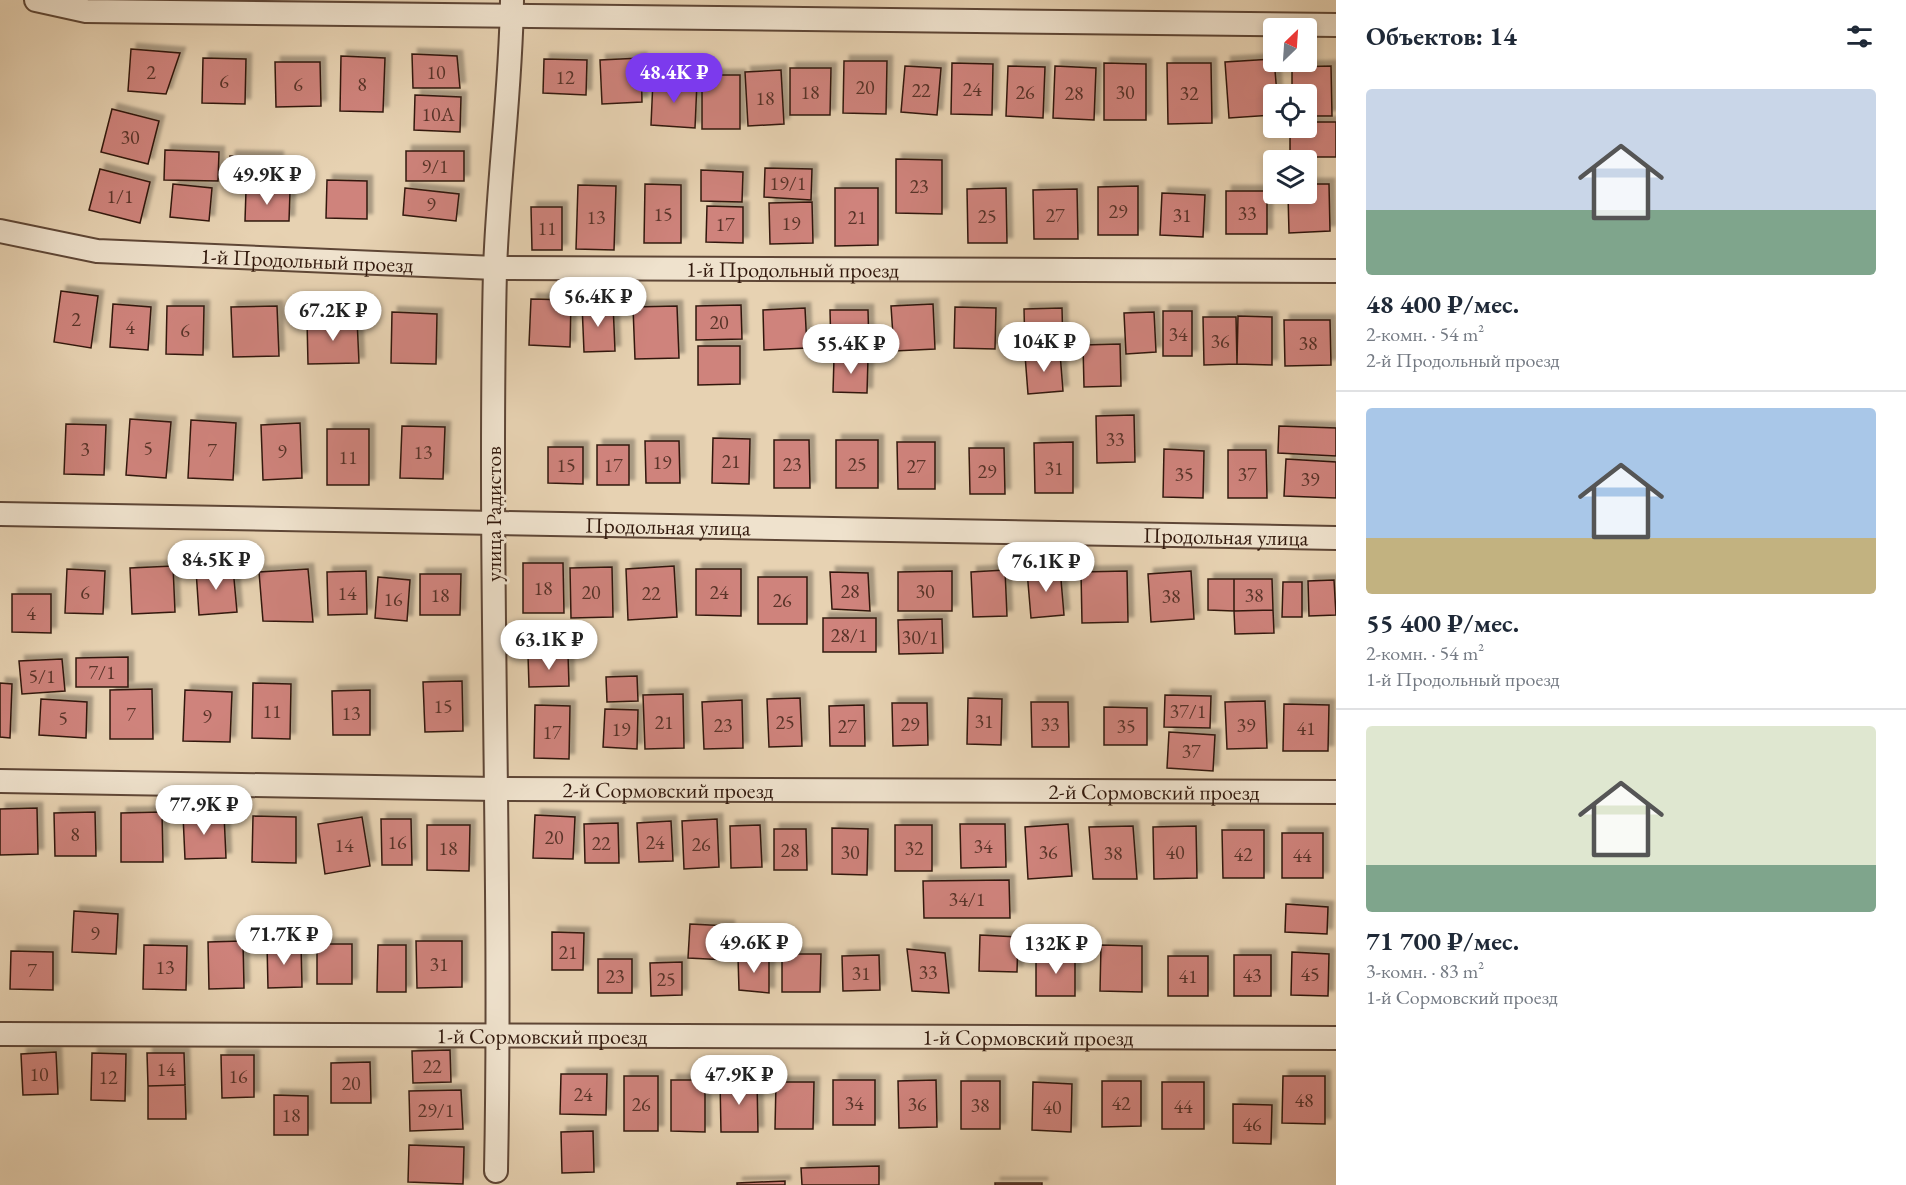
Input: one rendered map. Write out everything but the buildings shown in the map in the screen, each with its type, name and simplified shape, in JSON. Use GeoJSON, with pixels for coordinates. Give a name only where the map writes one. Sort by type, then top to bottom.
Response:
{"type":"FeatureCollection","features":[{"type":"Feature","properties":{"kind":"street"},"geometry":{"type":"LineString","coordinates":[[36,0],[86,11],[512,9],[1336,25]]}},
{"type":"Feature","properties":{"kind":"street","name":"улица Радистов"},"geometry":{"type":"LineString","coordinates":[[496,1172],[499,1034],[493,525],[495,268],[512,9]]}},
{"type":"Feature","properties":{"kind":"street","name":"1-й Продольный проезд"},"geometry":{"type":"LineString","coordinates":[[0,231],[97,251],[495,268],[1336,271]]}},
{"type":"Feature","properties":{"kind":"street","name":"Продольная улица"},"geometry":{"type":"LineString","coordinates":[[0,514],[493,525],[1336,538]]}},
{"type":"Feature","properties":{"kind":"street","name":"2-й Сормовский проезд"},"geometry":{"type":"LineString","coordinates":[[0,781],[496,789],[1336,792]]}},
{"type":"Feature","properties":{"kind":"street","name":"1-й Сормовский проезд"},"geometry":{"type":"LineString","coordinates":[[0,1034],[1336,1038]]}}]}
